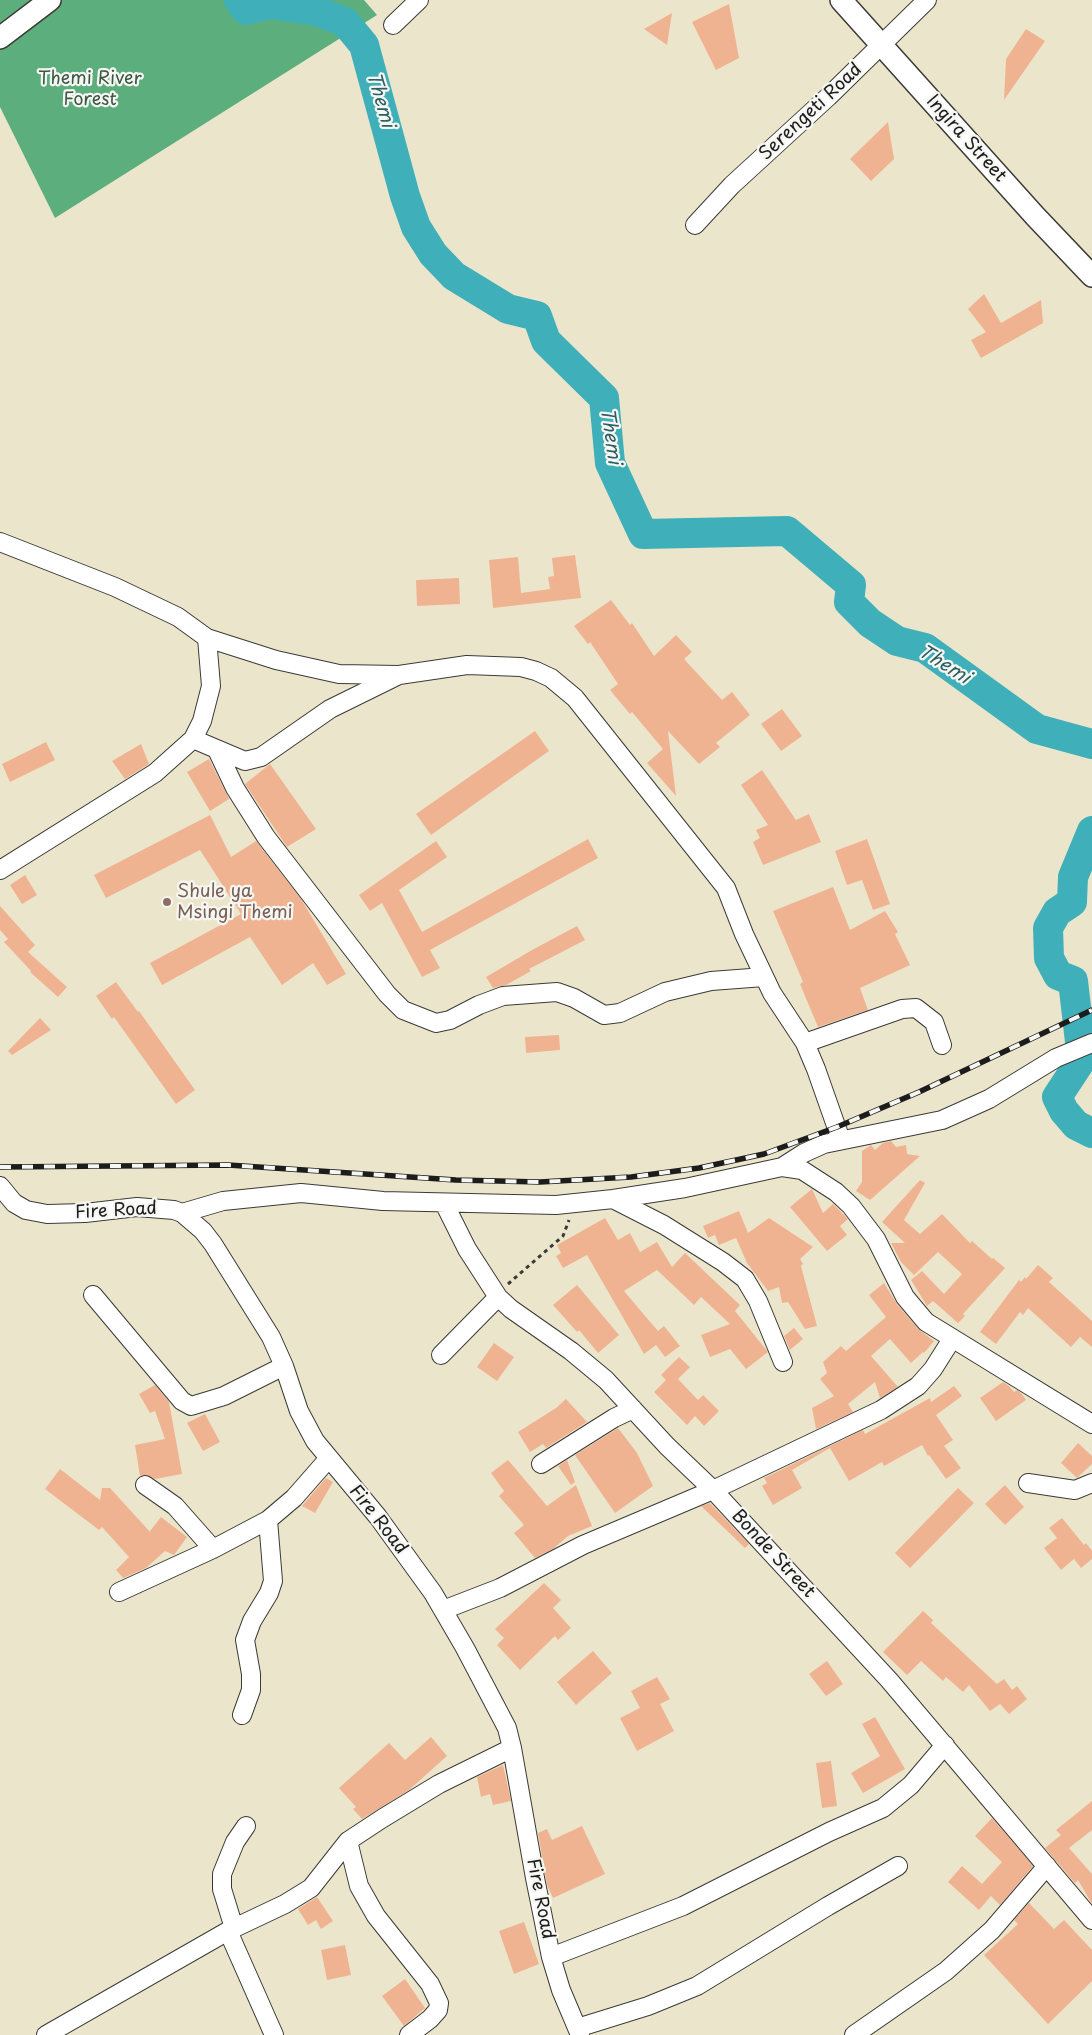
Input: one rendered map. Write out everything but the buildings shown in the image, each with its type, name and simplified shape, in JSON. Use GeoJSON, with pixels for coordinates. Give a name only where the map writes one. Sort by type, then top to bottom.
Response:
{"type":"FeatureCollection","features":[{"type":"Feature","properties":{"kind":"street"},"geometry":{"type":"LineString","coordinates":[[0,38],[50,0]]}},
{"type":"Feature","properties":{"kind":"street"},"geometry":{"type":"LineString","coordinates":[[393,25],[419,0]]}},
{"type":"Feature","properties":{"kind":"street","name":"Ingira Street"},"geometry":{"type":"LineString","coordinates":[[841,0],[1035,216],[1092,276]]}},
{"type":"Feature","properties":{"kind":"street","name":"Serengeti Road"},"geometry":{"type":"LineString","coordinates":[[695,225],[732,185],[882,45],[927,0]]}},
{"type":"Feature","properties":{"kind":"street"},"geometry":{"type":"LineString","coordinates":[[0,542],[115,587],[178,617],[208,638],[276,660],[339,674],[399,675],[467,666],[521,667],[552,678],[575,698],[726,888],[744,934],[772,993],[805,1043],[841,1140]]}},
{"type":"Feature","properties":{"kind":"street"},"geometry":{"type":"LineString","coordinates":[[0,870],[156,773],[193,739],[202,721],[210,686],[208,638]]}},
{"type":"Feature","properties":{"kind":"street"},"geometry":{"type":"LineString","coordinates":[[193,739],[245,761],[261,757],[330,709],[399,675]]}},
{"type":"Feature","properties":{"kind":"street"},"geometry":{"type":"LineString","coordinates":[[217,750],[235,788],[266,838],[387,994],[403,1010],[436,1023],[450,1020],[479,1005],[503,996],[557,992],[574,998],[604,1015],[620,1013],[665,992],[711,981],[764,977]]}},
{"type":"Feature","properties":{"kind":"street"},"geometry":{"type":"LineString","coordinates":[[805,1043],[902,1009],[916,1008],[934,1022],[942,1045]]}},
{"type":"Feature","properties":{"kind":"street"},"geometry":{"type":"LineString","coordinates":[[182,1213],[223,1201],[301,1193],[365,1200],[556,1205],[613,1199],[700,1185],[782,1167],[811,1150],[841,1140],[942,1120],[989,1099],[1056,1058],[1092,1043]]}},
{"type":"Feature","properties":{"kind":"street"},"geometry":{"type":"LineString","coordinates":[[782,1167],[802,1170],[836,1192],[852,1206],[876,1239],[905,1296],[926,1322],[1092,1424]]}},
{"type":"Feature","properties":{"kind":"street"},"geometry":{"type":"LineString","coordinates":[[0,1186],[14,1203],[26,1210]]}},
{"type":"Feature","properties":{"kind":"street"},"geometry":{"type":"LineString","coordinates":[[613,1199],[664,1226],[724,1262],[745,1279],[764,1315],[783,1362]]}},
{"type":"Feature","properties":{"kind":"street","name":"Bonde Street"},"geometry":{"type":"LineString","coordinates":[[444,1203],[466,1249],[497,1296],[516,1313],[590,1366],[713,1490],[860,1648],[1092,1920]]}},
{"type":"Feature","properties":{"kind":"street","name":"Fire Road"},"geometry":{"type":"LineString","coordinates":[[0,1208],[47,1214],[67,1214],[137,1207],[159,1208],[182,1213],[203,1231],[224,1260],[272,1336],[306,1425],[315,1441],[394,1538],[443,1610],[507,1728],[551,1957],[561,1990],[578,2031]]}},
{"type":"Feature","properties":{"kind":"street"},"geometry":{"type":"LineString","coordinates":[[93,1295],[182,1400],[191,1406],[224,1396],[284,1366]]}},
{"type":"Feature","properties":{"kind":"street"},"geometry":{"type":"LineString","coordinates":[[441,1355],[497,1296]]}},
{"type":"Feature","properties":{"kind":"street"},"geometry":{"type":"LineString","coordinates":[[443,1610],[500,1588],[583,1545],[713,1490],[819,1441],[904,1396],[918,1386],[933,1369],[952,1339]]}},
{"type":"Feature","properties":{"kind":"street"},"geometry":{"type":"LineString","coordinates":[[541,1464],[614,1418],[633,1410]]}},
{"type":"Feature","properties":{"kind":"street"},"geometry":{"type":"LineString","coordinates":[[119,1592],[213,1549],[268,1520],[294,1498],[329,1458]]}},
{"type":"Feature","properties":{"kind":"street"},"geometry":{"type":"LineString","coordinates":[[1028,1483],[1075,1490],[1092,1483]]}},
{"type":"Feature","properties":{"kind":"street"},"geometry":{"type":"LineString","coordinates":[[145,1485],[175,1506],[213,1549]]}},
{"type":"Feature","properties":{"kind":"street"},"geometry":{"type":"LineString","coordinates":[[242,1715],[251,1690],[251,1674],[245,1640],[252,1621],[274,1581],[268,1520]]}},
{"type":"Feature","properties":{"kind":"street"},"geometry":{"type":"LineString","coordinates":[[551,1957],[683,1906],[829,1832],[883,1808],[911,1785],[945,1746]]}},
{"type":"Feature","properties":{"kind":"street"},"geometry":{"type":"LineString","coordinates":[[46,2035],[231,1930],[285,1904],[311,1888],[348,1841],[440,1784],[512,1748]]}},
{"type":"Feature","properties":{"kind":"street"},"geometry":{"type":"LineString","coordinates":[[246,1826],[235,1842],[222,1874],[222,1889],[231,1930],[274,2035]]}},
{"type":"Feature","properties":{"kind":"street"},"geometry":{"type":"LineString","coordinates":[[348,1841],[359,1886],[376,1916],[430,1984],[439,2003],[438,2010],[430,2019],[409,2035]]}},
{"type":"Feature","properties":{"kind":"street"},"geometry":{"type":"LineString","coordinates":[[578,2031],[697,1986],[828,1906],[898,1866]]}},
{"type":"Feature","properties":{"kind":"street"},"geometry":{"type":"LineString","coordinates":[[854,2035],[952,1966],[992,1930],[1047,1866]]}},
{"type":"Feature","properties":{"kind":"path"},"geometry":{"type":"LineString","coordinates":[[497,1296],[563,1236],[568,1221],[575,1215]]}},
{"type":"Feature","properties":{"kind":"green space","name":"Themi River Forest"},"geometry":{"type":"Polygon","coordinates":[[[0,0],[364,0],[377,15],[55,218],[0,107],[0,0]]]}},
{"type":"Feature","properties":{"kind":"waterway","name":"Themi"},"geometry":{"type":"LineString","coordinates":[[239,0],[246,10],[270,4],[316,11],[345,22],[364,45],[405,196],[416,227],[433,254],[454,276],[508,309],[537,316],[546,341],[604,398],[610,463],[643,534],[787,531],[851,585],[849,602],[870,623],[897,641],[925,648],[1037,729],[1092,744]]}},
{"type":"Feature","properties":{"kind":"waterway","name":"Themi"},"geometry":{"type":"LineString","coordinates":[[1092,831],[1073,877],[1072,902],[1057,912],[1048,928],[1049,958],[1058,975],[1073,981],[1082,1059],[1057,1097],[1064,1111],[1076,1125],[1092,1133]]}},
{"type":"Feature","properties":{"kind":"railway"},"geometry":{"type":"LineString","coordinates":[[0,1167],[228,1165],[456,1180],[540,1182],[631,1177],[699,1168],[764,1154],[837,1127],[919,1092],[1092,1010]]}},
{"type":"Feature","properties":{"kind":"place","name":"Shule ya Msingi Themi"},"geometry":{"type":"Point","coordinates":[167,902]}}]}
